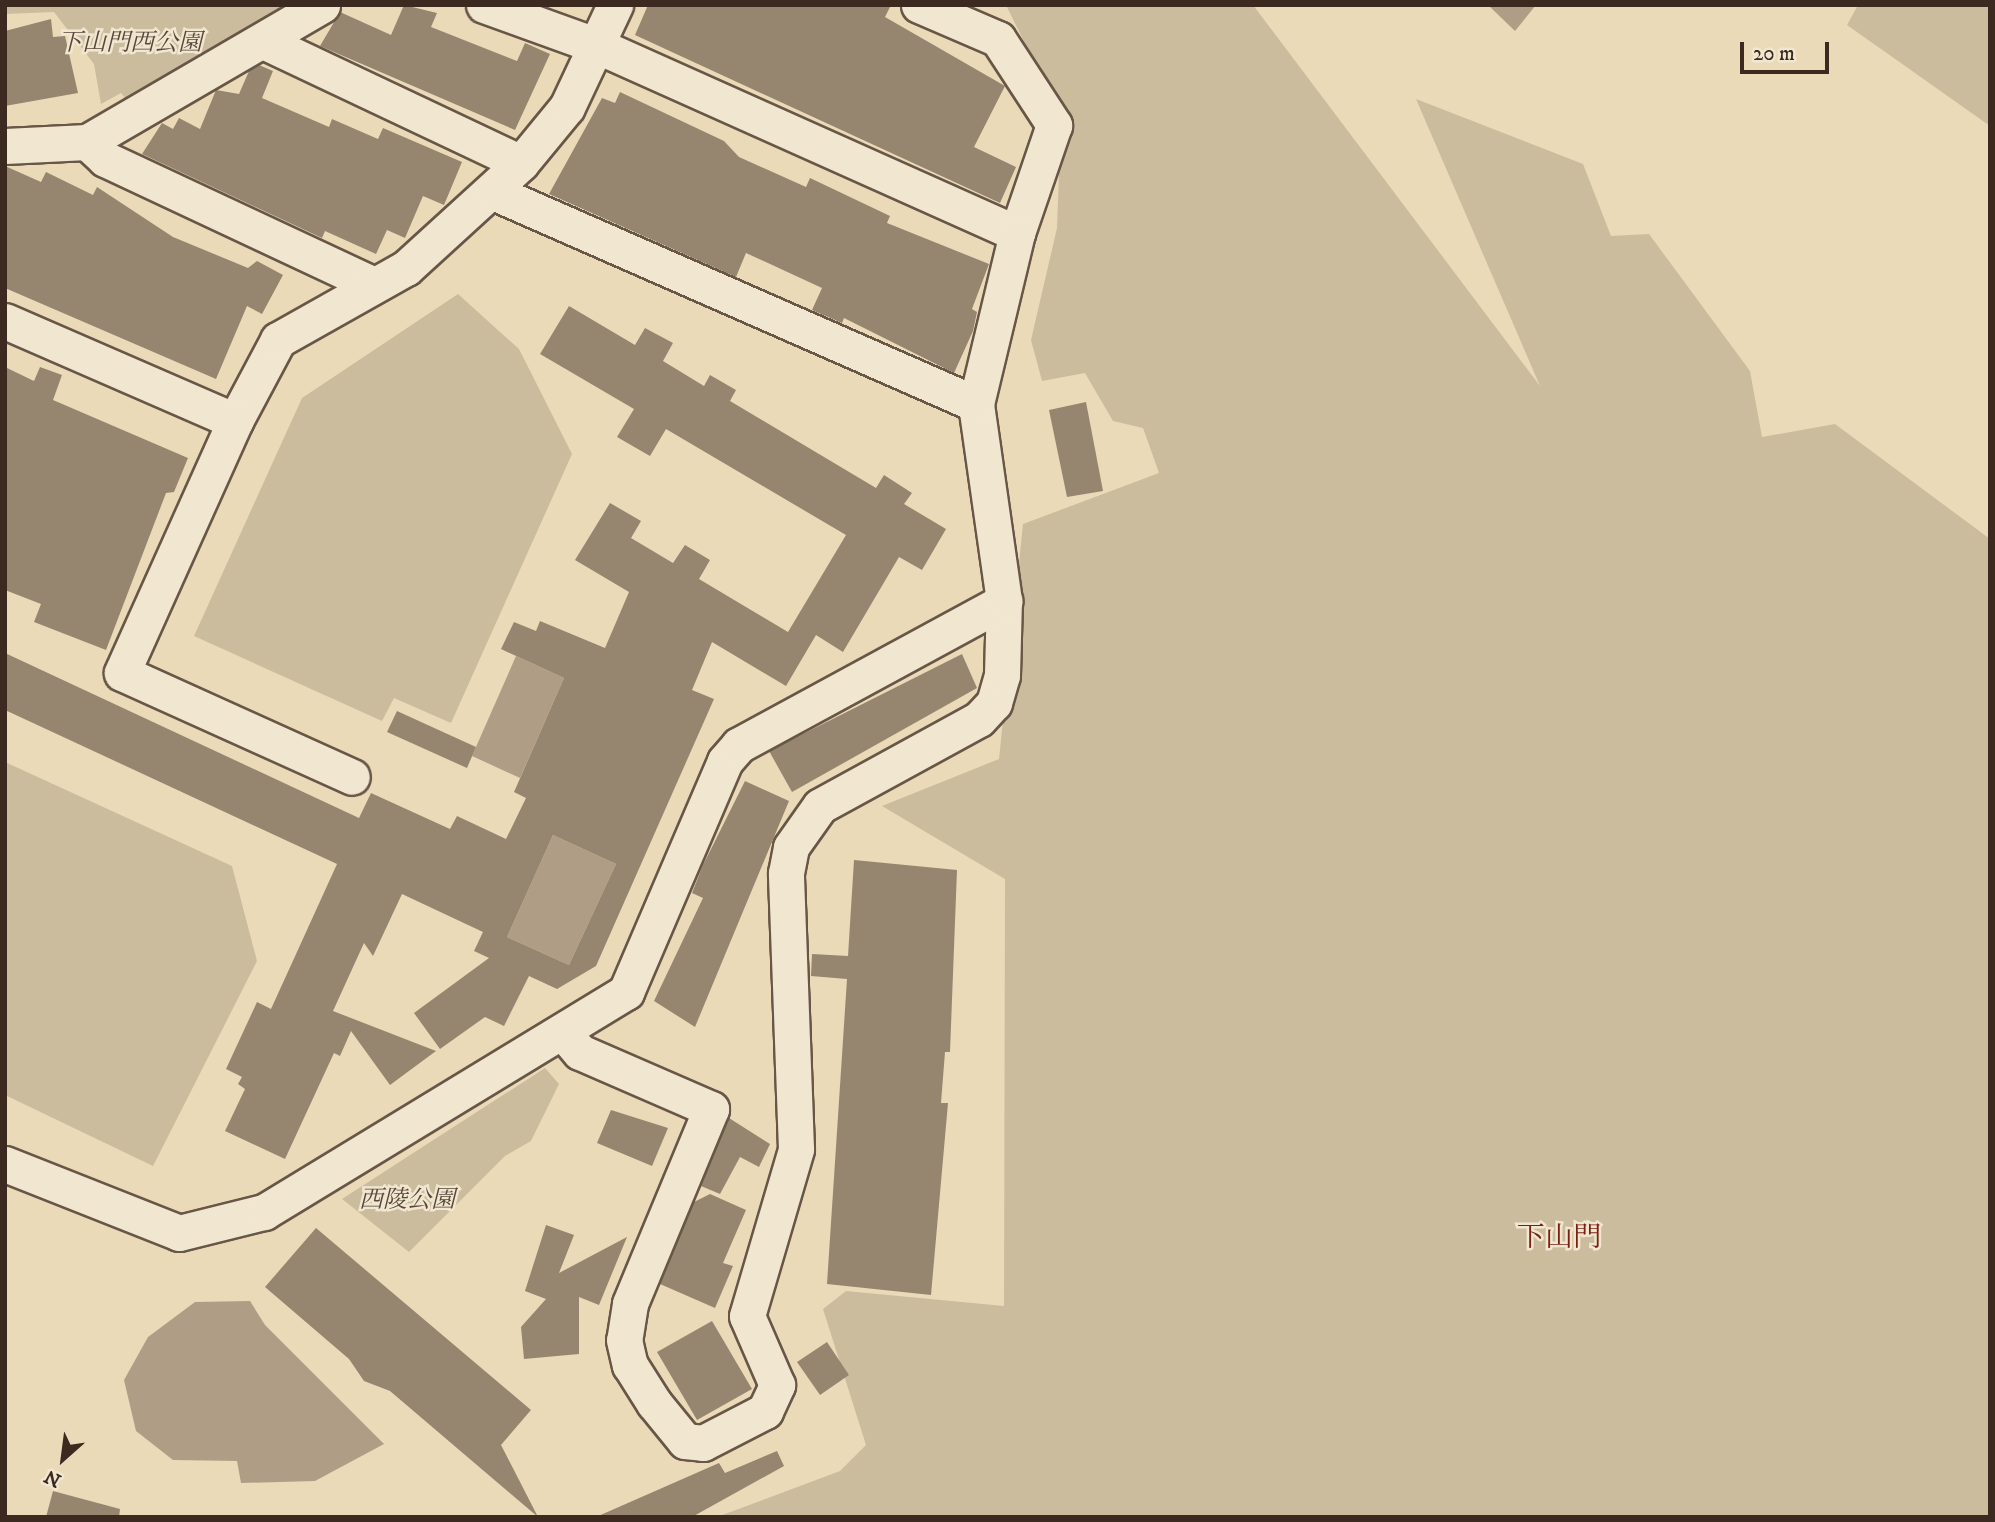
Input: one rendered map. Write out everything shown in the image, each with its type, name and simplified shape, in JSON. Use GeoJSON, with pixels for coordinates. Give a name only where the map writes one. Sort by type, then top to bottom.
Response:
{"type":"FeatureCollection","features":[{"type":"Feature","properties":{"kind":"street"},"geometry":{"type":"LineString","coordinates":[[5,146],[87,142],[322,5]]}},
{"type":"Feature","properties":{"kind":"street"},"geometry":{"type":"LineString","coordinates":[[484,5],[598,46],[1017,233]]}},
{"type":"Feature","properties":{"kind":"street"},"geometry":{"type":"LineString","coordinates":[[352,777],[122,673],[235,421],[278,340],[372,284],[406,268],[493,192],[567,107],[615,5]]}},
{"type":"Feature","properties":{"kind":"street"},"geometry":{"type":"LineString","coordinates":[[563,1032],[580,1052],[711,1109],[630,1304],[624,1339],[630,1365],[654,1403],[685,1441],[703,1443],[765,1410],[778,1385],[747,1316],[796,1149],[786,873],[791,847],[820,806],[979,719],[994,703],[1002,675],[1004,601],[975,404],[1017,233],[1054,125],[998,39],[919,5]]}},
{"type":"Feature","properties":{"kind":"street"},"geometry":{"type":"LineString","coordinates":[[263,41],[521,163]]}},
{"type":"Feature","properties":{"kind":"street"},"geometry":{"type":"LineString","coordinates":[[87,142],[106,159],[372,284]]}},
{"type":"Feature","properties":{"kind":"street"},"geometry":{"type":"LineString","coordinates":[[493,192],[975,404]]}},
{"type":"Feature","properties":{"kind":"street"},"geometry":{"type":"LineString","coordinates":[[5,321],[235,421]]}},
{"type":"Feature","properties":{"kind":"street"},"geometry":{"type":"LineString","coordinates":[[5,1164],[154,1228],[179,1233],[241,1222],[626,992],[726,761],[739,745],[1004,601]]}},
{"type":"Feature","properties":{"kind":"green space","name":"下山門西公園"},"geometry":{"type":"Polygon","coordinates":[[[5,5],[290,5],[125,98],[121,93],[101,104],[94,64],[54,12],[5,14],[5,5]]]}},
{"type":"Feature","properties":{"kind":"green space"},"geometry":{"type":"Polygon","coordinates":[[[1006,5],[1253,5],[1540,386],[1416,99],[1583,164],[1611,236],[1649,234],[1750,371],[1762,437],[1835,424],[1990,539],[1990,1517],[717,1517],[840,1471],[866,1445],[823,1309],[846,1291],[1004,1306],[1005,879],[882,806],[999,759],[1023,524],[1159,473],[1143,428],[1113,421],[1085,373],[1042,381],[1031,340],[1057,228],[1061,117],[1006,5]]]}},
{"type":"Feature","properties":{"kind":"green space"},"geometry":{"type":"Polygon","coordinates":[[[1858,5],[1990,5],[1990,126],[1847,25],[1858,5]]]}},
{"type":"Feature","properties":{"kind":"green space"},"geometry":{"type":"Polygon","coordinates":[[[458,294],[519,349],[572,454],[451,723],[394,698],[382,721],[194,636],[302,398],[458,294]]]}},
{"type":"Feature","properties":{"kind":"green space"},"geometry":{"type":"Polygon","coordinates":[[[5,762],[232,866],[257,961],[153,1166],[5,1095],[5,762]]]}},
{"type":"Feature","properties":{"kind":"green space","name":"西陵公園"},"geometry":{"type":"Polygon","coordinates":[[[545,1068],[559,1084],[531,1141],[505,1156],[409,1252],[342,1199],[545,1068]]]}},
{"type":"Feature","properties":{"kind":"shaded area"},"geometry":{"type":"Polygon","coordinates":[[[1488,5],[1536,5],[1515,31],[1488,5]]]}},
{"type":"Feature","properties":{"kind":"shaded area"},"geometry":{"type":"Polygon","coordinates":[[[516,656],[564,678],[520,778],[472,756],[516,656]]]}},
{"type":"Feature","properties":{"kind":"shaded area"},"geometry":{"type":"Polygon","coordinates":[[[553,835],[616,864],[569,965],[507,937],[553,835]]]}},
{"type":"Feature","properties":{"kind":"shaded area"},"geometry":{"type":"Polygon","coordinates":[[[250,1301],[265,1325],[384,1444],[315,1481],[241,1483],[237,1461],[173,1460],[136,1431],[124,1380],[148,1337],[195,1302],[250,1301]]]}},
{"type":"Feature","properties":{"kind":"building"},"geometry":{"type":"Polygon","coordinates":[[[404,5],[437,13],[431,27],[517,61],[525,43],[550,54],[515,130],[320,46],[340,12],[391,35],[404,5]]]}},
{"type":"Feature","properties":{"kind":"building"},"geometry":{"type":"Polygon","coordinates":[[[648,5],[891,5],[885,17],[1005,86],[974,147],[1016,167],[1000,203],[635,35],[648,5]]]}},
{"type":"Feature","properties":{"kind":"building"},"geometry":{"type":"Polygon","coordinates":[[[51,19],[53,37],[65,36],[78,93],[5,106],[5,31],[51,19]]]}},
{"type":"Feature","properties":{"kind":"building"},"geometry":{"type":"Polygon","coordinates":[[[259,65],[273,71],[262,98],[329,127],[332,119],[378,139],[383,128],[462,162],[444,205],[423,196],[405,238],[387,230],[376,254],[325,231],[322,238],[142,154],[162,123],[173,129],[179,118],[200,129],[216,90],[239,94],[249,71],[259,65]]]}},
{"type":"Feature","properties":{"kind":"building"},"geometry":{"type":"Polygon","coordinates":[[[620,92],[724,141],[739,157],[806,187],[810,178],[890,216],[887,223],[989,264],[972,309],[977,312],[973,331],[954,373],[844,318],[842,323],[812,310],[822,288],[746,253],[736,277],[549,194],[602,98],[615,103],[620,92]]]}},
{"type":"Feature","properties":{"kind":"building"},"geometry":{"type":"Polygon","coordinates":[[[5,166],[41,182],[46,172],[93,195],[97,187],[173,237],[248,268],[257,261],[283,275],[262,314],[247,306],[216,379],[5,288],[5,166]]]}},
{"type":"Feature","properties":{"kind":"building"},"geometry":{"type":"Polygon","coordinates":[[[569,306],[635,345],[645,328],[673,343],[663,361],[704,386],[710,375],[736,390],[730,401],[876,488],[884,475],[912,493],[904,504],[946,529],[922,570],[899,557],[843,652],[816,635],[786,686],[712,642],[692,690],[714,699],[596,966],[557,989],[529,976],[504,1026],[485,1017],[440,1049],[414,1013],[489,958],[474,951],[483,932],[402,894],[373,956],[364,943],[333,1011],[436,1051],[390,1085],[351,1031],[340,1056],[334,1053],[285,1159],[225,1131],[245,1089],[238,1084],[242,1077],[226,1069],[257,1002],[271,1009],[337,864],[5,710],[5,653],[359,818],[371,793],[450,829],[457,816],[506,839],[526,798],[514,792],[564,678],[501,649],[514,622],[536,631],[540,621],[605,648],[629,592],[575,560],[610,503],[641,521],[631,538],[673,563],[685,545],[710,560],[699,579],[788,632],[846,535],[666,429],[650,456],[617,437],[634,409],[540,354],[569,306]],[[553,835],[507,937],[569,965],[616,864],[553,835]]]}},
{"type":"Feature","properties":{"kind":"building"},"geometry":{"type":"Polygon","coordinates":[[[5,367],[34,381],[40,367],[62,375],[53,400],[188,458],[174,492],[166,493],[106,650],[34,622],[41,604],[5,590],[5,367]]]}},
{"type":"Feature","properties":{"kind":"building"},"geometry":{"type":"Polygon","coordinates":[[[1086,402],[1103,491],[1067,497],[1049,410],[1086,402]]]}},
{"type":"Feature","properties":{"kind":"building"},"geometry":{"type":"Polygon","coordinates":[[[962,654],[977,688],[792,792],[769,751],[962,654]]]}},
{"type":"Feature","properties":{"kind":"building"},"geometry":{"type":"Polygon","coordinates":[[[397,711],[476,747],[467,768],[387,732],[397,711]]]}},
{"type":"Feature","properties":{"kind":"building"},"geometry":{"type":"Polygon","coordinates":[[[745,781],[789,801],[695,1027],[654,1001],[703,898],[692,893],[703,865],[745,781]]]}},
{"type":"Feature","properties":{"kind":"building"},"geometry":{"type":"Polygon","coordinates":[[[854,860],[957,870],[950,1052],[945,1052],[941,1103],[948,1103],[931,1295],[827,1284],[847,979],[811,976],[812,954],[848,956],[854,860]]]}},
{"type":"Feature","properties":{"kind":"building"},"geometry":{"type":"Polygon","coordinates":[[[611,1110],[668,1128],[652,1166],[597,1143],[611,1110]]]}},
{"type":"Feature","properties":{"kind":"building"},"geometry":{"type":"Polygon","coordinates":[[[729,1118],[770,1144],[759,1167],[740,1157],[720,1194],[701,1186],[729,1118]]]}},
{"type":"Feature","properties":{"kind":"building"},"geometry":{"type":"Polygon","coordinates":[[[710,1194],[746,1210],[723,1263],[733,1266],[715,1308],[660,1284],[694,1202],[710,1194]]]}},
{"type":"Feature","properties":{"kind":"building"},"geometry":{"type":"Polygon","coordinates":[[[546,1225],[574,1235],[559,1273],[627,1237],[599,1305],[579,1297],[579,1354],[524,1359],[521,1327],[546,1299],[525,1291],[546,1225]]]}},
{"type":"Feature","properties":{"kind":"building"},"geometry":{"type":"Polygon","coordinates":[[[316,1228],[531,1410],[501,1445],[538,1517],[390,1391],[364,1381],[349,1359],[265,1287],[316,1228]]]}},
{"type":"Feature","properties":{"kind":"building"},"geometry":{"type":"Polygon","coordinates":[[[712,1321],[752,1389],[697,1420],[657,1352],[712,1321]]]}},
{"type":"Feature","properties":{"kind":"building"},"geometry":{"type":"Polygon","coordinates":[[[827,1342],[849,1375],[820,1395],[797,1362],[827,1342]]]}},
{"type":"Feature","properties":{"kind":"building"},"geometry":{"type":"Polygon","coordinates":[[[777,1451],[784,1466],[692,1517],[596,1517],[719,1463],[725,1473],[777,1451]]]}},
{"type":"Feature","properties":{"kind":"building"},"geometry":{"type":"Polygon","coordinates":[[[53,1491],[120,1509],[119,1517],[46,1517],[53,1491]]]}},
{"type":"Feature","properties":{"kind":"district","name":"下山門"},"geometry":{"type":"Point","coordinates":[1559,1238]}}]}
